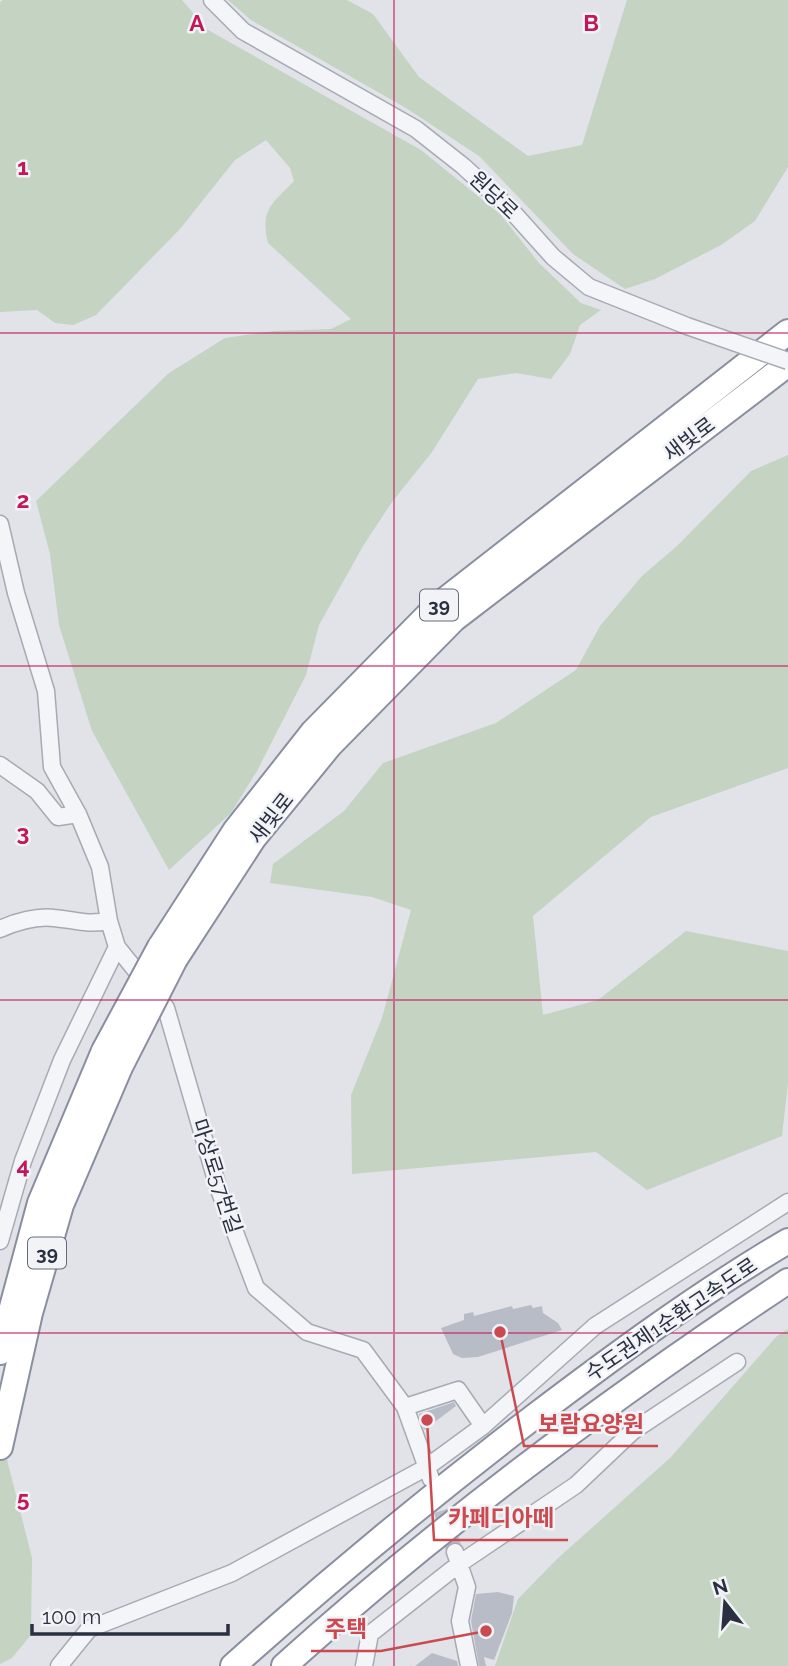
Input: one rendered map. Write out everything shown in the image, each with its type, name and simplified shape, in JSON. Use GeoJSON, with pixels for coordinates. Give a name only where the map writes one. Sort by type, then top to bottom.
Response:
{"type":"FeatureCollection","features":[{"type":"Feature","properties":{"kind":"highway","name":"새빛로"},"geometry":{"type":"LineString","coordinates":[[0,1352],[40,1203],[167,953],[235,831],[313,732],[436,607],[788,332]]}},
{"type":"Feature","properties":{"kind":"highway","name":"새빛로"},"geometry":{"type":"LineString","coordinates":[[167,953],[253,839],[330,745],[454,619],[788,363]]}},
{"type":"Feature","properties":{"kind":"highway","name":"새빛로"},"geometry":{"type":"LineString","coordinates":[[0,1447],[30,1313],[61,1205],[112,1059]]}},
{"type":"Feature","properties":{"kind":"highway","name":"수도권제1순환고속도로"},"geometry":{"type":"LineString","coordinates":[[233,1666],[314,1593],[477,1459],[604,1363],[733,1274],[788,1241]]}},
{"type":"Feature","properties":{"kind":"highway","name":"수도권제1순환고속도로"},"geometry":{"type":"LineString","coordinates":[[284,1666],[411,1555],[516,1472],[593,1415],[788,1281]]}},
{"type":"Feature","properties":{"kind":"street","name":"원당로"},"geometry":{"type":"LineString","coordinates":[[212,0],[243,30],[416,129],[492,192],[553,257],[589,287],[687,327],[788,363]]}},
{"type":"Feature","properties":{"kind":"street","name":"마상로57번길"},"geometry":{"type":"LineString","coordinates":[[0,524],[16,593],[46,691],[52,767],[78,814],[100,867],[109,921],[117,947],[166,1008],[218,1187],[257,1288],[307,1332],[363,1350],[405,1407],[429,1473]]}},
{"type":"Feature","properties":{"kind":"street"},"geometry":{"type":"LineString","coordinates":[[0,765],[37,791],[58,817],[78,814]]}},
{"type":"Feature","properties":{"kind":"street"},"geometry":{"type":"LineString","coordinates":[[0,929],[16,922],[52,918],[86,925],[109,921]]}},
{"type":"Feature","properties":{"kind":"street"},"geometry":{"type":"LineString","coordinates":[[0,1241],[23,1161],[62,1060],[117,947]]}},
{"type":"Feature","properties":{"kind":"street"},"geometry":{"type":"LineString","coordinates":[[59,1666],[89,1629],[232,1573],[429,1473],[595,1326],[788,1202]]}},
{"type":"Feature","properties":{"kind":"street"},"geometry":{"type":"LineString","coordinates":[[364,1666],[370,1634],[457,1558],[576,1485],[634,1431],[737,1362]]}},
{"type":"Feature","properties":{"kind":"street"},"geometry":{"type":"LineString","coordinates":[[405,1407],[458,1390],[483,1426]]}},
{"type":"Feature","properties":{"kind":"street"},"geometry":{"type":"LineString","coordinates":[[457,1558],[467,1587],[460,1621],[469,1666]]}},
{"type":"Feature","properties":{"kind":"green space"},"geometry":{"type":"Polygon","coordinates":[[[182,0],[208,30],[421,150],[500,214],[539,263],[581,303],[601,310],[580,325],[570,354],[551,379],[516,373],[478,379],[432,452],[392,502],[363,546],[319,625],[306,675],[257,771],[231,813],[169,870],[92,731],[59,625],[50,554],[36,501],[169,373],[225,338],[274,331],[331,329],[351,319],[268,243],[267,215],[274,202],[294,181],[290,168],[266,140],[235,160],[180,229],[96,315],[73,325],[55,323],[37,310],[0,312],[0,2],[182,0]]]}},
{"type":"Feature","properties":{"kind":"green space"},"geometry":{"type":"Polygon","coordinates":[[[228,0],[347,0],[373,14],[419,77],[528,156],[582,145],[627,0],[788,0],[788,167],[755,221],[721,245],[655,279],[625,289],[573,254],[479,156],[406,108],[251,20],[228,0]]]}},
{"type":"Feature","properties":{"kind":"green space"},"geometry":{"type":"Polygon","coordinates":[[[788,455],[788,768],[651,817],[533,916],[543,1015],[598,1000],[686,931],[788,951],[788,1083],[782,1136],[647,1190],[596,1152],[352,1174],[351,1095],[382,1018],[411,910],[372,897],[270,883],[273,864],[344,811],[383,763],[496,723],[576,670],[600,626],[642,576],[677,546],[751,471],[788,455]]]}},
{"type":"Feature","properties":{"kind":"green space"},"geometry":{"type":"Polygon","coordinates":[[[788,1329],[788,1666],[495,1666],[518,1599],[556,1560],[671,1457],[777,1336],[788,1329]]]}},
{"type":"Feature","properties":{"kind":"green space"},"geometry":{"type":"Polygon","coordinates":[[[0,1432],[32,1558],[31,1635],[12,1658],[0,1664],[0,1432]]]}},
{"type":"Feature","properties":{"kind":"building"},"geometry":{"type":"Polygon","coordinates":[[[531,1305],[533,1308],[542,1306],[543,1313],[558,1323],[562,1330],[478,1357],[462,1358],[453,1354],[441,1328],[464,1320],[464,1314],[473,1312],[474,1316],[512,1306],[513,1309],[531,1305]]]}},
{"type":"Feature","properties":{"kind":"building"},"geometry":{"type":"Polygon","coordinates":[[[454,1402],[456,1406],[424,1430],[419,1414],[454,1402]]]}},
{"type":"Feature","properties":{"kind":"building"},"geometry":{"type":"Polygon","coordinates":[[[498,1592],[514,1596],[512,1613],[494,1660],[484,1657],[486,1666],[479,1666],[471,1621],[476,1594],[498,1592]]]}},
{"type":"Feature","properties":{"kind":"building"},"geometry":{"type":"Polygon","coordinates":[[[432,1653],[457,1661],[458,1666],[415,1666],[432,1653]]]}},
{"type":"Feature","properties":{"kind":"tunnel"},"geometry":{"type":"LineString","coordinates":[[434,1488],[455,1552]]}},
{"type":"Feature","properties":{"kind":"place","name":"보람요양원"},"geometry":{"type":"Point","coordinates":[500,1332]}},
{"type":"Feature","properties":{"kind":"place","name":"카페디아떼"},"geometry":{"type":"Point","coordinates":[427,1420]}},
{"type":"Feature","properties":{"kind":"place","name":"주택"},"geometry":{"type":"Point","coordinates":[486,1631]}}]}
